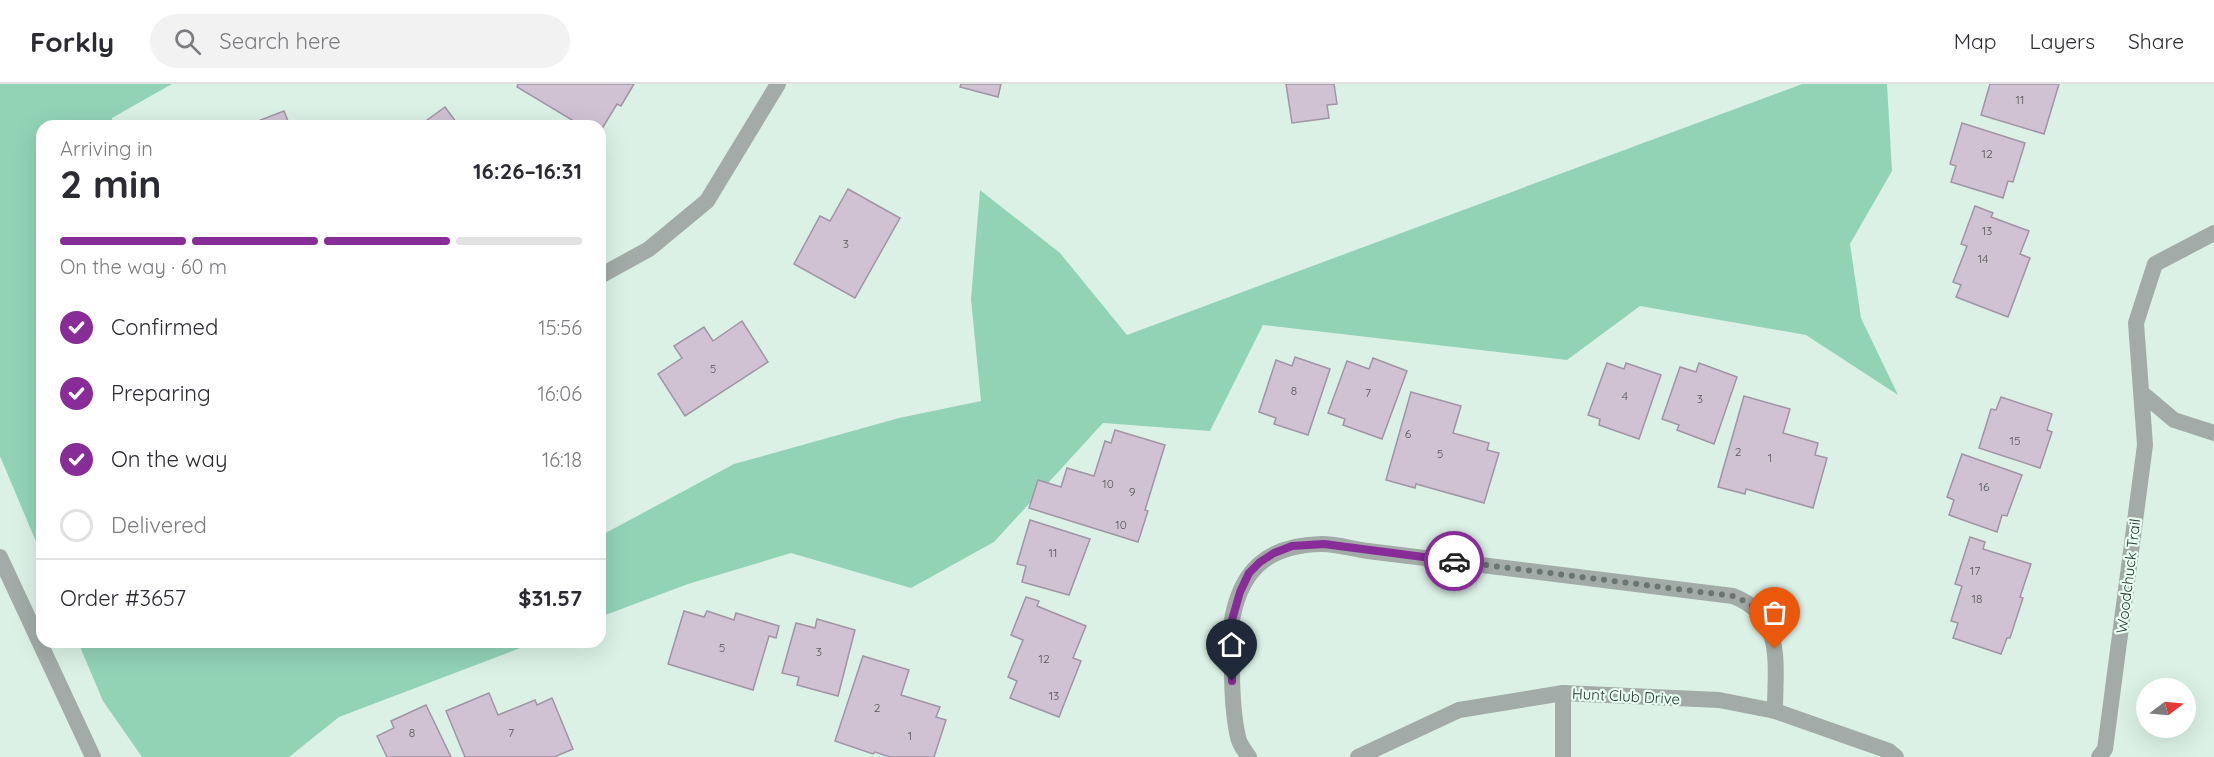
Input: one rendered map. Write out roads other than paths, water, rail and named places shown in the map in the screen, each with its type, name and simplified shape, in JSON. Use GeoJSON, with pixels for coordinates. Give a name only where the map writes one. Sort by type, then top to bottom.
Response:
{"type":"FeatureCollection","features":[{"type":"Feature","properties":{"kind":"street"},"geometry":{"type":"LineString","coordinates":[[606,273],[650,249],[707,201],[778,84]]}},
{"type":"Feature","properties":{"kind":"street","name":"Woodchuck Trail"},"geometry":{"type":"LineString","coordinates":[[2099,757],[2105,749],[2145,446],[2136,322],[2155,264],[2214,233]]}},
{"type":"Feature","properties":{"kind":"street"},"geometry":{"type":"LineString","coordinates":[[2142,393],[2174,420],[2214,433]]}},
{"type":"Feature","properties":{"kind":"street"},"geometry":{"type":"LineString","coordinates":[[1249,757],[1238,739],[1232,681],[1230,627],[1240,592],[1249,573],[1274,553],[1292,546],[1324,544],[1733,596],[1747,601],[1757,609],[1772,632],[1775,649],[1775,711]]}},
{"type":"Feature","properties":{"kind":"street"},"geometry":{"type":"LineString","coordinates":[[0,557],[36,634]]}},
{"type":"Feature","properties":{"kind":"street"},"geometry":{"type":"LineString","coordinates":[[42,648],[93,757]]}},
{"type":"Feature","properties":{"kind":"street"},"geometry":{"type":"LineString","coordinates":[[1563,693],[1563,757]]}},
{"type":"Feature","properties":{"kind":"street","name":"Hunt Club Drive"},"geometry":{"type":"LineString","coordinates":[[1358,757],[1459,711],[1563,693],[1719,700],[1775,711],[1891,755]]}}]}
